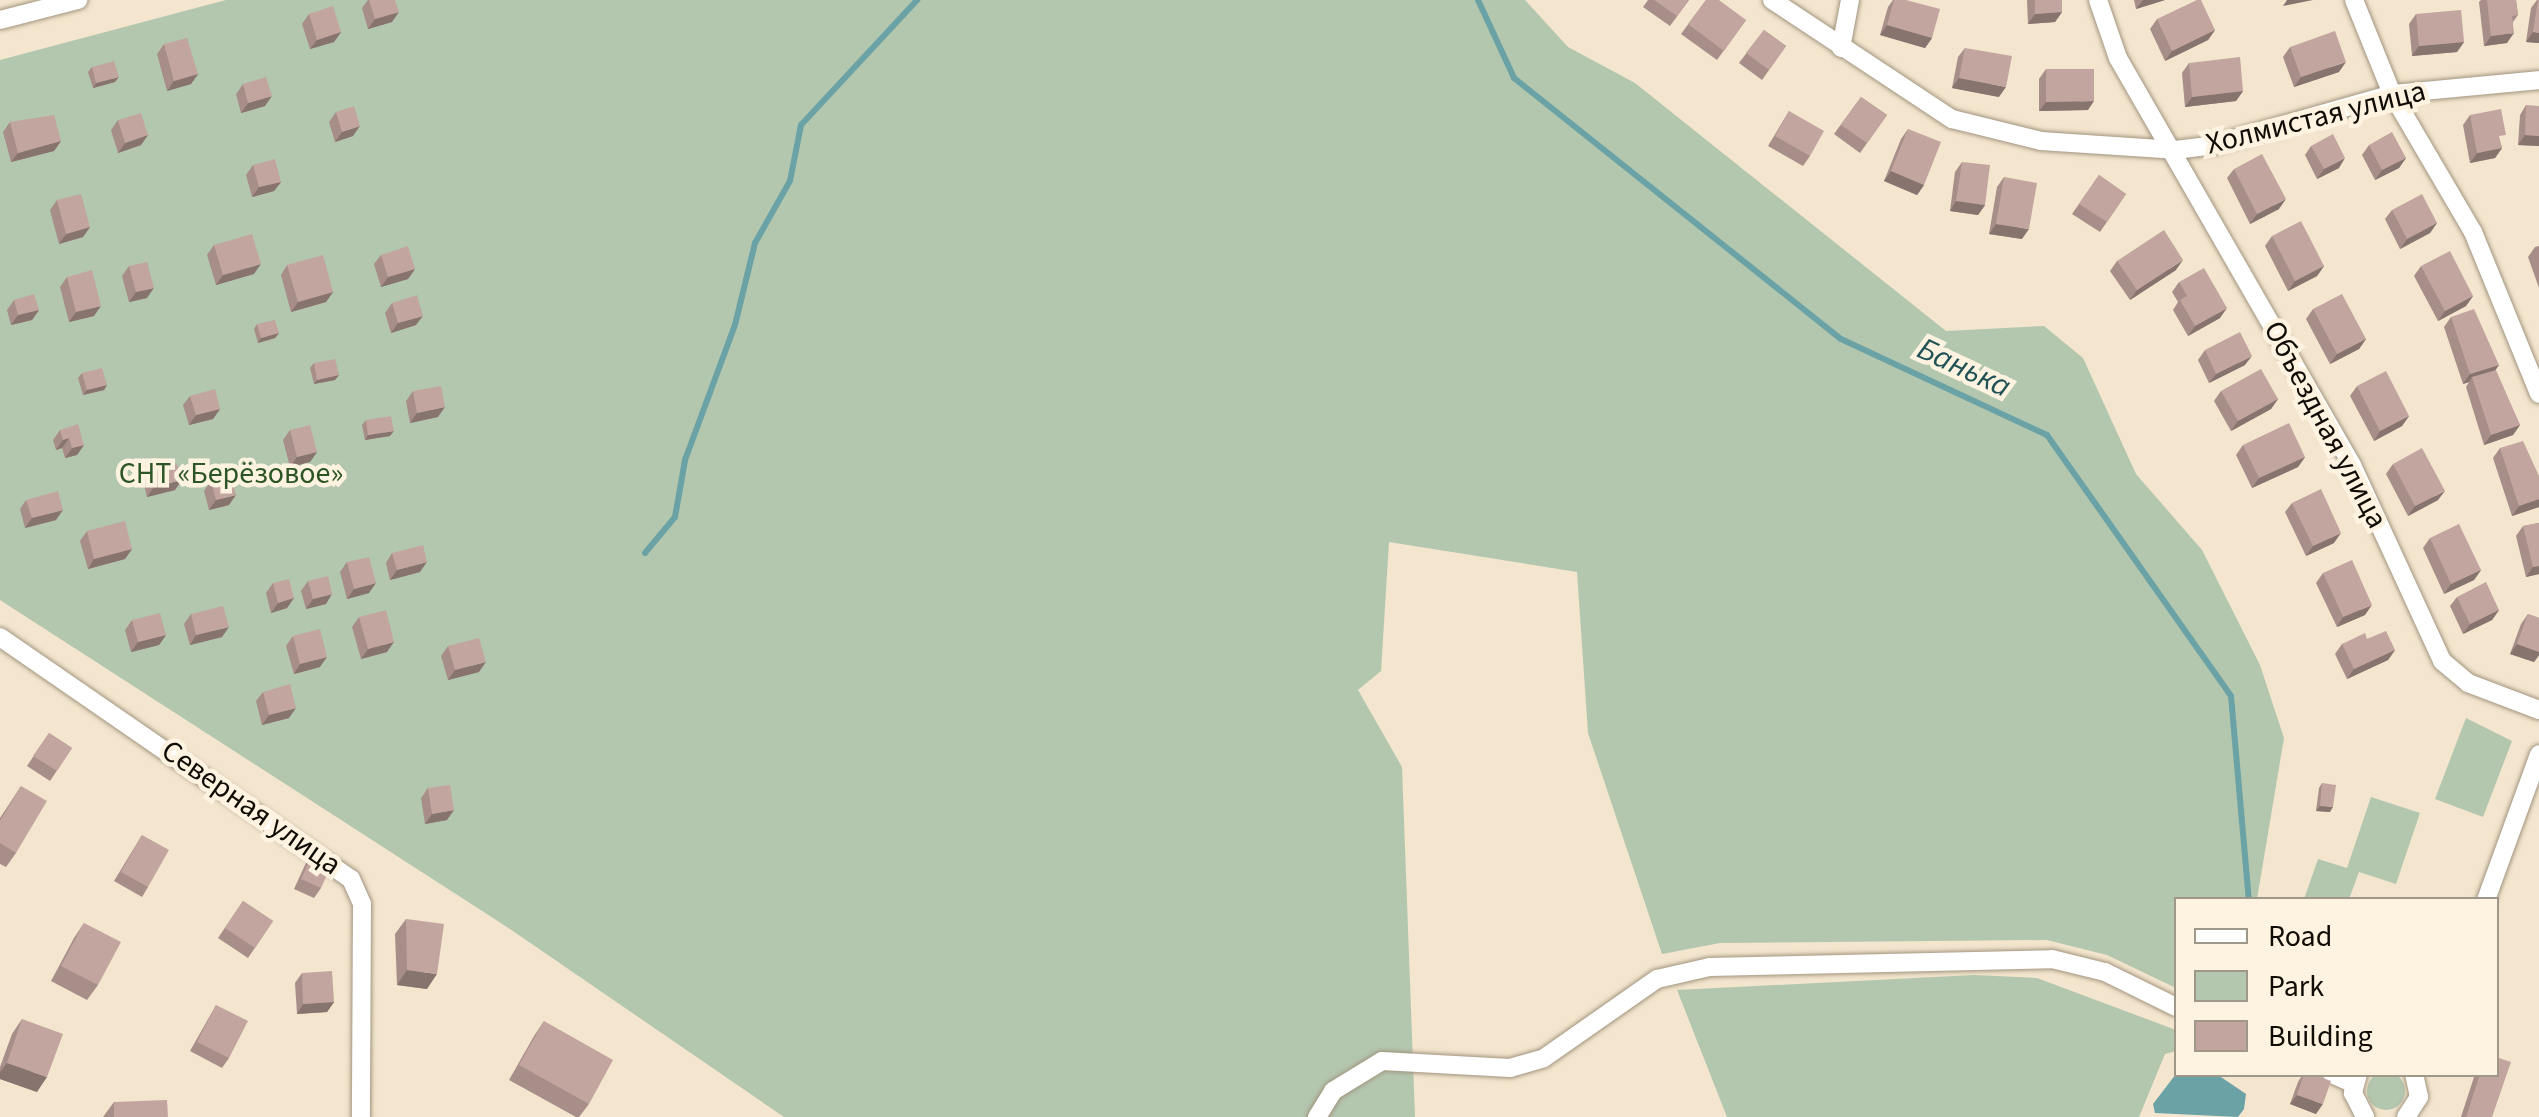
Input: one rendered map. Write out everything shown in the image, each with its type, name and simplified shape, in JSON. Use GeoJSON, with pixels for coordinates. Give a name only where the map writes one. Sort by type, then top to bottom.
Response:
{"type":"FeatureCollection","features":[{"type":"Feature","properties":{"kind":"street"},"geometry":{"type":"LineString","coordinates":[[0,20],[78,0]]}},
{"type":"Feature","properties":{"kind":"street","name":"Холмистая улица"},"geometry":{"type":"LineString","coordinates":[[1772,0],[1952,120],[2042,142],[2175,150],[2213,146],[2392,94],[2539,80]]}},
{"type":"Feature","properties":{"kind":"street"},"geometry":{"type":"LineString","coordinates":[[1841,48],[1850,0]]}},
{"type":"Feature","properties":{"kind":"street","name":"Объездная улица"},"geometry":{"type":"LineString","coordinates":[[2098,0],[2118,58],[2175,150],[2352,465],[2442,661],[2468,683],[2539,710]]}},
{"type":"Feature","properties":{"kind":"street"},"geometry":{"type":"LineString","coordinates":[[2354,0],[2392,94],[2473,232],[2539,394]]}},
{"type":"Feature","properties":{"kind":"street","name":"Северная улица"},"geometry":{"type":"LineString","coordinates":[[0,638],[351,878],[362,904],[361,1117]]}},
{"type":"Feature","properties":{"kind":"street"},"geometry":{"type":"LineString","coordinates":[[2487,897],[2539,754]]}},
{"type":"Feature","properties":{"kind":"street"},"geometry":{"type":"LineString","coordinates":[[1316,1117],[1333,1091],[1382,1061],[1510,1068],[1544,1058],[1657,979],[1710,967],[2052,959],[2105,972],[2174,1006]]}},
{"type":"Feature","properties":{"kind":"street"},"geometry":{"type":"LineString","coordinates":[[2406,1117],[2418,1078]]}},
{"type":"Feature","properties":{"kind":"street"},"geometry":{"type":"LineString","coordinates":[[2356,1079],[2355,1102],[2365,1117]]}},
{"type":"Feature","properties":{"kind":"green space","name":"СНТ «Берёзовое»"},"geometry":{"type":"Polygon","coordinates":[[[226,0],[1525,0],[1568,47],[1635,83],[1946,331],[2044,326],[2083,358],[2136,474],[2202,550],[2260,665],[2284,738],[2257,897],[2174,897],[2174,987],[2107,955],[2047,940],[1720,943],[1662,954],[1588,733],[1577,572],[1389,542],[1381,671],[1358,690],[1402,767],[1415,1117],[784,1117],[510,929],[0,600],[0,60],[226,0]]]}},
{"type":"Feature","properties":{"kind":"green space"},"geometry":{"type":"Polygon","coordinates":[[[2466,718],[2512,741],[2483,817],[2435,799],[2466,718]]]}},
{"type":"Feature","properties":{"kind":"green space"},"geometry":{"type":"Polygon","coordinates":[[[2371,797],[2420,813],[2396,884],[2359,872],[2350,897],[2305,897],[2318,859],[2347,868],[2371,797]]]}},
{"type":"Feature","properties":{"kind":"green space"},"geometry":{"type":"Polygon","coordinates":[[[1974,975],[2037,978],[2174,1029],[2174,1052],[2165,1054],[2139,1117],[1727,1117],[1677,990],[1974,975]]]}},
{"type":"Feature","properties":{"kind":"green space"},"geometry":{"type":"Polygon","coordinates":[[[2374,1077],[2398,1077],[2403,1084],[2403,1098],[2393,1108],[2379,1108],[2369,1098],[2367,1091],[2374,1077]]]}},
{"type":"Feature","properties":{"kind":"water"},"geometry":{"type":"Polygon","coordinates":[[[2174,1077],[2221,1077],[2246,1094],[2244,1109],[2238,1117],[2155,1113],[2153,1104],[2174,1077]]]}},
{"type":"Feature","properties":{"kind":"building"},"geometry":{"type":"Polygon","coordinates":[[[369,0],[395,0],[399,12],[375,19],[369,0]]]}},
{"type":"Feature","properties":{"kind":"building"},"geometry":{"type":"Polygon","coordinates":[[[1654,0],[1688,0],[1677,16],[1654,0]]]}},
{"type":"Feature","properties":{"kind":"building"},"geometry":{"type":"Polygon","coordinates":[[[1706,0],[1719,0],[1746,20],[1724,51],[1688,24],[1706,0]]]}},
{"type":"Feature","properties":{"kind":"building"},"geometry":{"type":"Polygon","coordinates":[[[1894,0],[1940,9],[1932,38],[1887,25],[1894,0]]]}},
{"type":"Feature","properties":{"kind":"building"},"geometry":{"type":"Polygon","coordinates":[[[2035,0],[2062,0],[2062,12],[2035,14],[2035,0]]]}},
{"type":"Feature","properties":{"kind":"building"},"geometry":{"type":"Polygon","coordinates":[[[2201,0],[2215,30],[2172,51],[2157,19],[2201,0]]]}},
{"type":"Feature","properties":{"kind":"building"},"geometry":{"type":"Polygon","coordinates":[[[2487,0],[2516,0],[2518,15],[2512,16],[2514,33],[2491,36],[2487,0]]]}},
{"type":"Feature","properties":{"kind":"building"},"geometry":{"type":"Polygon","coordinates":[[[2539,0],[2539,33],[2533,32],[2539,0]]]}},
{"type":"Feature","properties":{"kind":"building"},"geometry":{"type":"Polygon","coordinates":[[[333,6],[341,32],[317,40],[309,14],[333,6]]]}},
{"type":"Feature","properties":{"kind":"building"},"geometry":{"type":"Polygon","coordinates":[[[2461,10],[2464,42],[2419,46],[2416,14],[2461,10]]]}},
{"type":"Feature","properties":{"kind":"building"},"geometry":{"type":"Polygon","coordinates":[[[1764,30],[1786,46],[1769,70],[1746,53],[1764,30]]]}},
{"type":"Feature","properties":{"kind":"building"},"geometry":{"type":"Polygon","coordinates":[[[2335,31],[2346,62],[2301,77],[2290,47],[2335,31]]]}},
{"type":"Feature","properties":{"kind":"building"},"geometry":{"type":"Polygon","coordinates":[[[187,38],[198,74],[174,81],[164,44],[187,38]]]}},
{"type":"Feature","properties":{"kind":"building"},"geometry":{"type":"Polygon","coordinates":[[[1965,48],[2012,56],[2006,87],[1959,78],[1965,48]]]}},
{"type":"Feature","properties":{"kind":"building"},"geometry":{"type":"Polygon","coordinates":[[[2240,57],[2243,91],[2192,97],[2189,63],[2240,57]]]}},
{"type":"Feature","properties":{"kind":"building"},"geometry":{"type":"Polygon","coordinates":[[[114,61],[119,77],[96,83],[92,67],[114,61]]]}},
{"type":"Feature","properties":{"kind":"building"},"geometry":{"type":"Polygon","coordinates":[[[2046,69],[2094,69],[2094,101],[2046,102],[2046,69]]]}},
{"type":"Feature","properties":{"kind":"building"},"geometry":{"type":"Polygon","coordinates":[[[266,77],[272,96],[248,103],[243,84],[266,77]]]}},
{"type":"Feature","properties":{"kind":"building"},"geometry":{"type":"Polygon","coordinates":[[[1861,97],[1887,115],[1867,143],[1841,125],[1861,97]]]}},
{"type":"Feature","properties":{"kind":"building"},"geometry":{"type":"Polygon","coordinates":[[[2526,105],[2539,106],[2539,136],[2525,135],[2526,105]]]}},
{"type":"Feature","properties":{"kind":"building"},"geometry":{"type":"Polygon","coordinates":[[[354,106],[360,126],[342,132],[336,112],[354,106]]]}},
{"type":"Feature","properties":{"kind":"building"},"geometry":{"type":"Polygon","coordinates":[[[2501,109],[2506,135],[2499,136],[2502,148],[2477,153],[2470,115],[2501,109]]]}},
{"type":"Feature","properties":{"kind":"building"},"geometry":{"type":"Polygon","coordinates":[[[1789,111],[1824,131],[1810,156],[1775,136],[1789,111]]]}},
{"type":"Feature","properties":{"kind":"building"},"geometry":{"type":"Polygon","coordinates":[[[141,113],[148,135],[125,143],[118,120],[141,113]]]}},
{"type":"Feature","properties":{"kind":"building"},"geometry":{"type":"Polygon","coordinates":[[[54,115],[61,141],[18,153],[10,122],[54,115]]]}},
{"type":"Feature","properties":{"kind":"building"},"geometry":{"type":"Polygon","coordinates":[[[1908,129],[1941,142],[1924,185],[1891,171],[1908,129]]]}},
{"type":"Feature","properties":{"kind":"building"},"geometry":{"type":"Polygon","coordinates":[[[2392,132],[2406,158],[2382,170],[2369,145],[2392,132]]]}},
{"type":"Feature","properties":{"kind":"building"},"geometry":{"type":"Polygon","coordinates":[[[2333,134],[2345,158],[2324,169],[2311,146],[2333,134]]]}},
{"type":"Feature","properties":{"kind":"building"},"geometry":{"type":"Polygon","coordinates":[[[2262,154],[2286,199],[2257,214],[2234,169],[2262,154]]]}},
{"type":"Feature","properties":{"kind":"building"},"geometry":{"type":"Polygon","coordinates":[[[275,159],[281,182],[259,187],[253,165],[275,159]]]}},
{"type":"Feature","properties":{"kind":"building"},"geometry":{"type":"Polygon","coordinates":[[[1962,162],[1990,165],[1985,205],[1956,201],[1962,162]]]}},
{"type":"Feature","properties":{"kind":"building"},"geometry":{"type":"Polygon","coordinates":[[[2099,175],[2126,194],[2107,222],[2079,204],[2099,175]]]}},
{"type":"Feature","properties":{"kind":"building"},"geometry":{"type":"Polygon","coordinates":[[[2004,177],[2037,183],[2029,229],[1996,224],[2004,177]]]}},
{"type":"Feature","properties":{"kind":"building"},"geometry":{"type":"Polygon","coordinates":[[[81,194],[90,227],[66,234],[57,200],[81,194]]]}},
{"type":"Feature","properties":{"kind":"building"},"geometry":{"type":"Polygon","coordinates":[[[2422,194],[2437,223],[2407,239],[2392,210],[2422,194]]]}},
{"type":"Feature","properties":{"kind":"building"},"geometry":{"type":"Polygon","coordinates":[[[2301,221],[2324,266],[2295,281],[2272,236],[2301,221]]]}},
{"type":"Feature","properties":{"kind":"building"},"geometry":{"type":"Polygon","coordinates":[[[2164,230],[2183,260],[2137,290],[2117,261],[2164,230]]]}},
{"type":"Feature","properties":{"kind":"building"},"geometry":{"type":"Polygon","coordinates":[[[252,234],[261,264],[223,275],[214,245],[252,234]]]}},
{"type":"Feature","properties":{"kind":"building"},"geometry":{"type":"Polygon","coordinates":[[[408,246],[415,269],[388,277],[381,255],[408,246]]]}},
{"type":"Feature","properties":{"kind":"building"},"geometry":{"type":"Polygon","coordinates":[[[2450,251],[2473,296],[2445,311],[2421,266],[2450,251]]]}},
{"type":"Feature","properties":{"kind":"building"},"geometry":{"type":"Polygon","coordinates":[[[323,255],[333,292],[298,302],[287,265],[323,255]]]}},
{"type":"Feature","properties":{"kind":"building"},"geometry":{"type":"Polygon","coordinates":[[[147,262],[154,288],[136,292],[129,266],[147,262]]]}},
{"type":"Feature","properties":{"kind":"building"},"geometry":{"type":"Polygon","coordinates":[[[2204,268],[2227,308],[2195,326],[2180,300],[2187,296],[2179,282],[2204,268]]]}},
{"type":"Feature","properties":{"kind":"building"},"geometry":{"type":"Polygon","coordinates":[[[92,270],[101,306],[76,312],[67,277],[92,270]]]}},
{"type":"Feature","properties":{"kind":"building"},"geometry":{"type":"Polygon","coordinates":[[[34,294],[39,310],[18,315],[14,300],[34,294]]]}},
{"type":"Feature","properties":{"kind":"building"},"geometry":{"type":"Polygon","coordinates":[[[2342,294],[2366,339],[2337,354],[2313,309],[2342,294]]]}},
{"type":"Feature","properties":{"kind":"building"},"geometry":{"type":"Polygon","coordinates":[[[417,295],[423,316],[398,323],[392,303],[417,295]]]}},
{"type":"Feature","properties":{"kind":"building"},"geometry":{"type":"Polygon","coordinates":[[[2474,309],[2499,365],[2470,374],[2451,317],[2474,309]]]}},
{"type":"Feature","properties":{"kind":"building"},"geometry":{"type":"Polygon","coordinates":[[[275,320],[279,333],[261,338],[257,324],[275,320]]]}},
{"type":"Feature","properties":{"kind":"building"},"geometry":{"type":"Polygon","coordinates":[[[2240,332],[2252,356],[2216,374],[2205,350],[2240,332]]]}},
{"type":"Feature","properties":{"kind":"building"},"geometry":{"type":"Polygon","coordinates":[[[335,359],[339,375],[317,380],[314,363],[335,359]]]}},
{"type":"Feature","properties":{"kind":"building"},"geometry":{"type":"Polygon","coordinates":[[[102,368],[107,385],[87,390],[82,373],[102,368]]]}},
{"type":"Feature","properties":{"kind":"building"},"geometry":{"type":"Polygon","coordinates":[[[2261,369],[2278,399],[2238,421],[2221,391],[2261,369]]]}},
{"type":"Feature","properties":{"kind":"building"},"geometry":{"type":"Polygon","coordinates":[[[2496,370],[2520,425],[2491,435],[2472,377],[2496,370]]]}},
{"type":"Feature","properties":{"kind":"building"},"geometry":{"type":"Polygon","coordinates":[[[2386,371],[2409,416],[2380,431],[2357,386],[2386,371]]]}},
{"type":"Feature","properties":{"kind":"building"},"geometry":{"type":"Polygon","coordinates":[[[441,386],[445,407],[417,413],[413,391],[441,386]]]}},
{"type":"Feature","properties":{"kind":"building"},"geometry":{"type":"Polygon","coordinates":[[[215,389],[220,409],[196,415],[190,396],[215,389]]]}},
{"type":"Feature","properties":{"kind":"building"},"geometry":{"type":"Polygon","coordinates":[[[391,416],[394,431],[368,435],[366,420],[391,416]]]}},
{"type":"Feature","properties":{"kind":"building"},"geometry":{"type":"Polygon","coordinates":[[[2289,423],[2305,457],[2259,478],[2243,445],[2289,423]]]}},
{"type":"Feature","properties":{"kind":"building"},"geometry":{"type":"Polygon","coordinates":[[[78,424],[84,445],[72,448],[69,438],[63,440],[60,430],[78,424]]]}},
{"type":"Feature","properties":{"kind":"building"},"geometry":{"type":"Polygon","coordinates":[[[310,425],[317,452],[297,457],[290,430],[310,425]]]}},
{"type":"Feature","properties":{"kind":"building"},"geometry":{"type":"Polygon","coordinates":[[[2523,441],[2539,476],[2539,499],[2519,506],[2500,448],[2523,441]]]}},
{"type":"Feature","properties":{"kind":"building"},"geometry":{"type":"Polygon","coordinates":[[[2422,448],[2445,491],[2415,506],[2393,464],[2422,448]]]}},
{"type":"Feature","properties":{"kind":"building"},"geometry":{"type":"Polygon","coordinates":[[[177,464],[182,480],[154,487],[150,471],[177,464]]]}},
{"type":"Feature","properties":{"kind":"building"},"geometry":{"type":"Polygon","coordinates":[[[231,476],[236,495],[216,500],[211,481],[231,476]]]}},
{"type":"Feature","properties":{"kind":"building"},"geometry":{"type":"Polygon","coordinates":[[[2321,489],[2341,533],[2313,546],[2292,503],[2321,489]]]}},
{"type":"Feature","properties":{"kind":"building"},"geometry":{"type":"Polygon","coordinates":[[[58,491],[63,510],[32,518],[26,500],[58,491]]]}},
{"type":"Feature","properties":{"kind":"building"},"geometry":{"type":"Polygon","coordinates":[[[125,521],[132,549],[94,559],[87,531],[125,521]]]}},
{"type":"Feature","properties":{"kind":"building"},"geometry":{"type":"Polygon","coordinates":[[[2539,523],[2539,566],[2533,567],[2523,526],[2539,523]]]}},
{"type":"Feature","properties":{"kind":"building"},"geometry":{"type":"Polygon","coordinates":[[[2459,524],[2481,570],[2451,584],[2430,538],[2459,524]]]}},
{"type":"Feature","properties":{"kind":"building"},"geometry":{"type":"Polygon","coordinates":[[[423,545],[427,562],[397,570],[392,553],[423,545]]]}},
{"type":"Feature","properties":{"kind":"building"},"geometry":{"type":"Polygon","coordinates":[[[369,557],[376,583],[354,589],[347,562],[369,557]]]}},
{"type":"Feature","properties":{"kind":"building"},"geometry":{"type":"Polygon","coordinates":[[[2352,560],[2372,605],[2343,617],[2323,573],[2352,560]]]}},
{"type":"Feature","properties":{"kind":"building"},"geometry":{"type":"Polygon","coordinates":[[[328,576],[332,594],[313,599],[308,581],[328,576]]]}},
{"type":"Feature","properties":{"kind":"building"},"geometry":{"type":"Polygon","coordinates":[[[289,579],[294,598],[278,603],[273,583],[289,579]]]}},
{"type":"Feature","properties":{"kind":"building"},"geometry":{"type":"Polygon","coordinates":[[[2486,582],[2499,610],[2470,624],[2457,597],[2486,582]]]}},
{"type":"Feature","properties":{"kind":"building"},"geometry":{"type":"Polygon","coordinates":[[[223,606],[229,627],[196,635],[191,614],[223,606]]]}},
{"type":"Feature","properties":{"kind":"building"},"geometry":{"type":"Polygon","coordinates":[[[386,610],[394,642],[368,649],[359,617],[386,610]]]}},
{"type":"Feature","properties":{"kind":"building"},"geometry":{"type":"Polygon","coordinates":[[[160,613],[166,635],[138,642],[132,620],[160,613]]]}},
{"type":"Feature","properties":{"kind":"building"},"geometry":{"type":"Polygon","coordinates":[[[2528,614],[2539,618],[2539,652],[2517,644],[2528,614]]]}},
{"type":"Feature","properties":{"kind":"building"},"geometry":{"type":"Polygon","coordinates":[[[320,629],[327,657],[300,664],[293,636],[320,629]]]}},
{"type":"Feature","properties":{"kind":"building"},"geometry":{"type":"Polygon","coordinates":[[[2386,631],[2395,650],[2354,669],[2342,644],[2365,633],[2367,639],[2386,631]]]}},
{"type":"Feature","properties":{"kind":"building"},"geometry":{"type":"Polygon","coordinates":[[[479,638],[486,662],[455,670],[448,646],[479,638]]]}},
{"type":"Feature","properties":{"kind":"building"},"geometry":{"type":"Polygon","coordinates":[[[290,684],[296,708],[269,715],[263,692],[290,684]]]}},
{"type":"Feature","properties":{"kind":"building"},"geometry":{"type":"Polygon","coordinates":[[[49,733],[72,748],[57,771],[33,756],[49,733]]]}},
{"type":"Feature","properties":{"kind":"building"},"geometry":{"type":"Polygon","coordinates":[[[2322,783],[2336,785],[2333,807],[2320,806],[2322,783]]]}},
{"type":"Feature","properties":{"kind":"building"},"geometry":{"type":"Polygon","coordinates":[[[450,785],[454,810],[432,814],[428,788],[450,785]]]}},
{"type":"Feature","properties":{"kind":"building"},"geometry":{"type":"Polygon","coordinates":[[[21,786],[47,801],[16,853],[0,843],[0,821],[21,786]]]}},
{"type":"Feature","properties":{"kind":"building"},"geometry":{"type":"Polygon","coordinates":[[[142,835],[169,850],[148,887],[121,872],[142,835]]]}},
{"type":"Feature","properties":{"kind":"building"},"geometry":{"type":"Polygon","coordinates":[[[312,855],[332,864],[321,888],[301,879],[312,855]]]}},
{"type":"Feature","properties":{"kind":"building"},"geometry":{"type":"Polygon","coordinates":[[[243,901],[273,921],[255,948],[225,928],[243,901]]]}},
{"type":"Feature","properties":{"kind":"building"},"geometry":{"type":"Polygon","coordinates":[[[406,919],[444,924],[437,974],[407,970],[406,919]]]}},
{"type":"Feature","properties":{"kind":"building"},"geometry":{"type":"Polygon","coordinates":[[[84,923],[121,942],[98,985],[61,966],[84,923]]]}},
{"type":"Feature","properties":{"kind":"building"},"geometry":{"type":"Polygon","coordinates":[[[332,971],[334,1002],[303,1004],[302,973],[332,971]]]}},
{"type":"Feature","properties":{"kind":"building"},"geometry":{"type":"Polygon","coordinates":[[[216,1005],[248,1021],[229,1058],[197,1042],[216,1005]]]}},
{"type":"Feature","properties":{"kind":"building"},"geometry":{"type":"Polygon","coordinates":[[[22,1019],[63,1034],[47,1077],[7,1063],[22,1019]]]}},
{"type":"Feature","properties":{"kind":"building"},"geometry":{"type":"Polygon","coordinates":[[[544,1021],[613,1060],[589,1104],[519,1065],[544,1021]]]}},
{"type":"Feature","properties":{"kind":"building"},"geometry":{"type":"Polygon","coordinates":[[[2499,1058],[2511,1062],[2492,1117],[2466,1117],[2479,1077],[2499,1077],[2499,1058]]]}},
{"type":"Feature","properties":{"kind":"building"},"geometry":{"type":"Polygon","coordinates":[[[2303,1077],[2331,1081],[2323,1104],[2297,1095],[2303,1077]]]}},
{"type":"Feature","properties":{"kind":"building"},"geometry":{"type":"Polygon","coordinates":[[[167,1100],[168,1117],[114,1117],[114,1102],[167,1100]]]}},
{"type":"Feature","properties":{"kind":"waterway"},"geometry":{"type":"LineString","coordinates":[[645,553],[675,517],[685,460],[735,325],[755,243],[790,181],[801,125],[917,0]]}},
{"type":"Feature","properties":{"kind":"waterway","name":"Банька"},"geometry":{"type":"LineString","coordinates":[[1478,0],[1514,78],[1841,339],[2047,435],[2231,696],[2249,897]]}}]}
